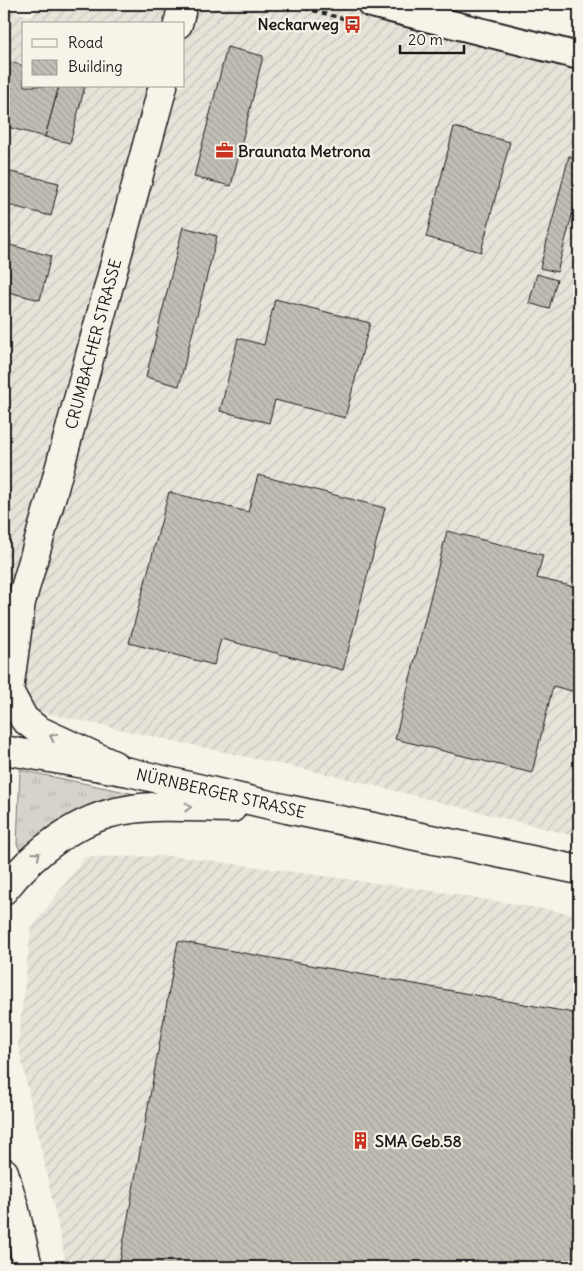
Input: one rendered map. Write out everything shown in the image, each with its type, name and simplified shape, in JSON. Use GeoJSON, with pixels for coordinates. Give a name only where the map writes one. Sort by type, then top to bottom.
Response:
{"type":"FeatureCollection","features":[{"type":"Feature","properties":{"kind":"main road"},"geometry":{"type":"LineString","coordinates":[[179,22],[184,4]]}},
{"type":"Feature","properties":{"kind":"main road","name":"CRUMBACHER STRASSE"},"geometry":{"type":"LineString","coordinates":[[6,700],[21,602],[53,492],[161,88]]}},
{"type":"Feature","properties":{"kind":"main road","name":"CRUMBACHER STRASSE"},"geometry":{"type":"LineString","coordinates":[[4,639],[21,602]]}},
{"type":"Feature","properties":{"kind":"main road"},"geometry":{"type":"LineString","coordinates":[[6,700],[24,719],[38,730],[129,772]]}},
{"type":"Feature","properties":{"kind":"main road","name":"NÜRNBERGER STRASSE"},"geometry":{"type":"LineString","coordinates":[[4,750],[129,772],[287,809],[579,870]]}},
{"type":"Feature","properties":{"kind":"main road"},"geometry":{"type":"LineString","coordinates":[[4,890],[24,866],[59,837],[97,818],[115,812],[158,807],[287,809]]}},
{"type":"Feature","properties":{"kind":"main road"},"geometry":{"type":"LineString","coordinates":[[4,1172],[28,1267]]}},
{"type":"Feature","properties":{"kind":"street"},"geometry":{"type":"LineString","coordinates":[[371,4],[579,56]]}},
{"type":"Feature","properties":{"kind":"shaded area"},"geometry":{"type":"Polygon","coordinates":[[[38,4],[326,4],[579,71],[579,837],[344,778],[4,704],[4,9],[33,17],[38,4]]]}},
{"type":"Feature","properties":{"kind":"shaded area"},"geometry":{"type":"Polygon","coordinates":[[[176,856],[448,893],[579,915],[579,1267],[67,1267],[18,1044],[31,929],[85,857],[176,856]]]}},
{"type":"Feature","properties":{"kind":"green space"},"geometry":{"type":"Polygon","coordinates":[[[5,770],[7,790],[5,850],[13,861],[4,872],[5,770]]]}},
{"type":"Feature","properties":{"kind":"green space"},"geometry":{"type":"Polygon","coordinates":[[[20,770],[135,794],[136,801],[22,854],[17,844],[20,770]]]}},
{"type":"Feature","properties":{"kind":"building"},"geometry":{"type":"Polygon","coordinates":[[[542,4],[570,4],[568,10],[542,4]]]}},
{"type":"Feature","properties":{"kind":"building"},"geometry":{"type":"Polygon","coordinates":[[[227,47],[263,56],[231,186],[194,177],[227,47]]]}},
{"type":"Feature","properties":{"kind":"building"},"geometry":{"type":"Polygon","coordinates":[[[4,60],[22,65],[22,88],[58,88],[45,137],[4,126],[4,60]]]}},
{"type":"Feature","properties":{"kind":"building"},"geometry":{"type":"Polygon","coordinates":[[[58,88],[84,88],[70,143],[45,137],[58,88]]]}},
{"type":"Feature","properties":{"kind":"building"},"geometry":{"type":"Polygon","coordinates":[[[454,127],[510,142],[481,252],[426,237],[454,127]]]}},
{"type":"Feature","properties":{"kind":"building"},"geometry":{"type":"Polygon","coordinates":[[[569,156],[579,159],[579,189],[557,272],[540,268],[569,156]]]}},
{"type":"Feature","properties":{"kind":"building"},"geometry":{"type":"Polygon","coordinates":[[[11,172],[59,183],[51,216],[4,204],[11,172]]]}},
{"type":"Feature","properties":{"kind":"building"},"geometry":{"type":"Polygon","coordinates":[[[183,227],[217,236],[179,386],[146,377],[183,227]]]}},
{"type":"Feature","properties":{"kind":"building"},"geometry":{"type":"Polygon","coordinates":[[[4,239],[11,241],[10,245],[51,256],[40,300],[4,291],[4,239]]]}},
{"type":"Feature","properties":{"kind":"building"},"geometry":{"type":"Polygon","coordinates":[[[537,274],[557,280],[549,309],[529,303],[537,274]]]}},
{"type":"Feature","properties":{"kind":"building"},"geometry":{"type":"Polygon","coordinates":[[[275,299],[370,323],[345,418],[275,400],[269,423],[220,411],[238,338],[264,345],[275,299]]]}},
{"type":"Feature","properties":{"kind":"building"},"geometry":{"type":"Polygon","coordinates":[[[258,475],[385,508],[343,670],[221,639],[214,665],[129,643],[169,492],[248,512],[258,475]]]}},
{"type":"Feature","properties":{"kind":"building"},"geometry":{"type":"Polygon","coordinates":[[[447,531],[543,555],[537,578],[579,588],[579,693],[553,686],[532,773],[395,739],[447,531]]]}},
{"type":"Feature","properties":{"kind":"building","name":"SMA Geb.58"},"geometry":{"type":"Polygon","coordinates":[[[178,941],[579,1014],[579,1267],[119,1267],[178,941]]]}},
{"type":"Feature","properties":{"kind":"place","name":"Neckarweg"},"geometry":{"type":"Point","coordinates":[353,24]}},
{"type":"Feature","properties":{"kind":"place","name":"Braunata Metrona"},"geometry":{"type":"Point","coordinates":[224,151]}},
{"type":"Feature","properties":{"kind":"place","name":"SMA Geb.58"},"geometry":{"type":"Point","coordinates":[361,1141]}}]}
